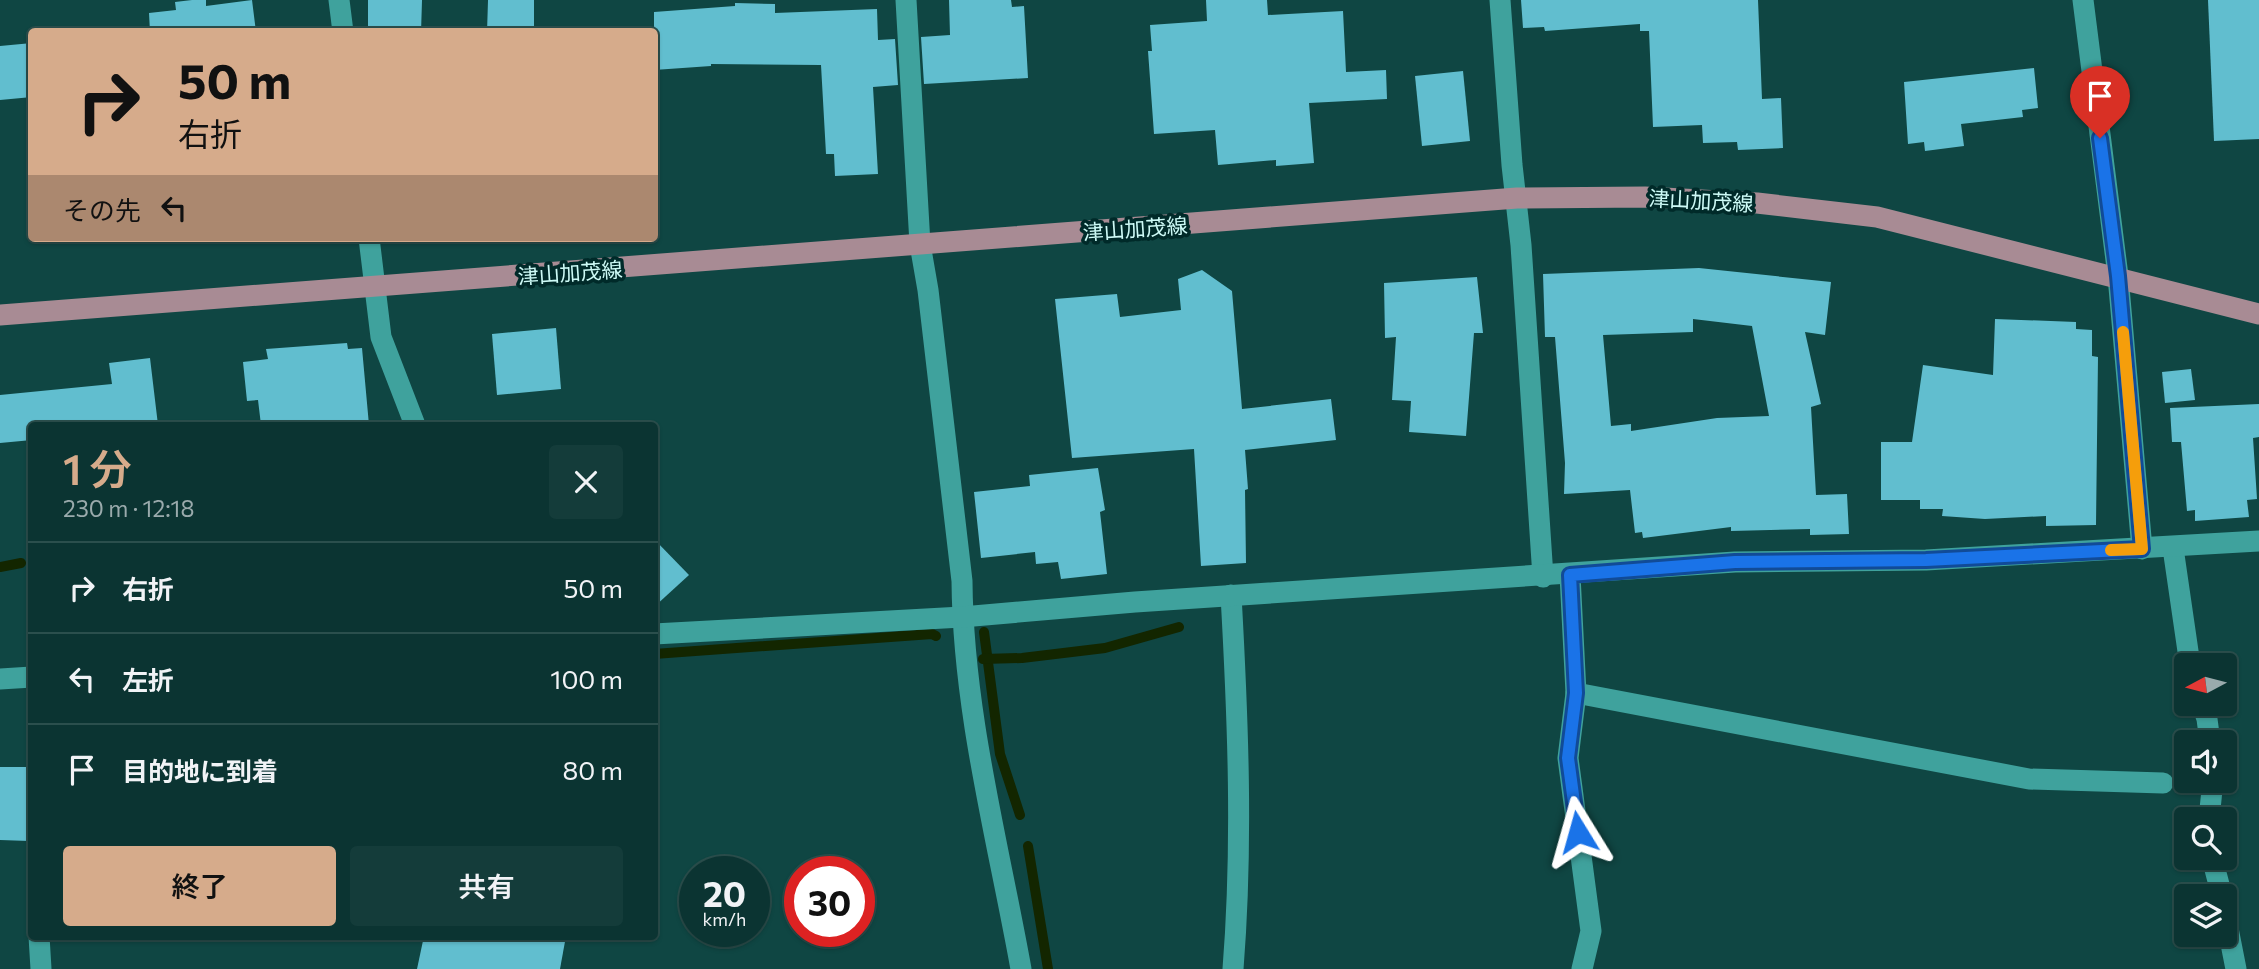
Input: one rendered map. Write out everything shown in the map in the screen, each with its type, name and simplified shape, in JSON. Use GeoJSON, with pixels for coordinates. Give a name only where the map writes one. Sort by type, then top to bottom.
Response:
{"type":"FeatureCollection","features":[{"type":"Feature","properties":{"kind":"main road","name":"津山加茂線"},"geometry":{"type":"LineString","coordinates":[[0,315],[1517,198],[1645,197],[1757,203],[1877,217],[2118,276],[2259,314]]}},
{"type":"Feature","properties":{"kind":"street"},"geometry":{"type":"LineString","coordinates":[[339,0],[342,28]]}},
{"type":"Feature","properties":{"kind":"street"},"geometry":{"type":"LineString","coordinates":[[906,0],[920,244],[928,290],[962,581],[962,617],[976,738],[1021,969]]}},
{"type":"Feature","properties":{"kind":"street"},"geometry":{"type":"LineString","coordinates":[[1500,0],[1512,165],[1517,198],[1543,577]]}},
{"type":"Feature","properties":{"kind":"street"},"geometry":{"type":"LineString","coordinates":[[2083,0],[2118,276],[2142,549]]}},
{"type":"Feature","properties":{"kind":"street"},"geometry":{"type":"LineString","coordinates":[[369,242],[381,337],[414,422]]}},
{"type":"Feature","properties":{"kind":"street"},"geometry":{"type":"LineString","coordinates":[[658,634],[962,617],[1231,595],[1543,577],[1735,562],[1926,560],[2259,541]]}},
{"type":"Feature","properties":{"kind":"street"},"geometry":{"type":"LineString","coordinates":[[2173,548],[2188,653]]}},
{"type":"Feature","properties":{"kind":"street"},"geometry":{"type":"LineString","coordinates":[[1570,575],[1576,693],[1568,758],[1591,931],[1582,969]]}},
{"type":"Feature","properties":{"kind":"street"},"geometry":{"type":"LineString","coordinates":[[1231,595],[1238,739],[1238,898],[1233,969]]}},
{"type":"Feature","properties":{"kind":"street"},"geometry":{"type":"LineString","coordinates":[[0,679],[28,677]]}},
{"type":"Feature","properties":{"kind":"street"},"geometry":{"type":"LineString","coordinates":[[1576,693],[2029,779],[2163,783]]}},
{"type":"Feature","properties":{"kind":"street"},"geometry":{"type":"LineString","coordinates":[[39,940],[41,969]]}},
{"type":"Feature","properties":{"kind":"street"},"geometry":{"type":"LineString","coordinates":[[2227,947],[2229,967]]}},
{"type":"Feature","properties":{"kind":"building"},"geometry":{"type":"Polygon","coordinates":[[[206,0],[206,6],[252,0],[256,28],[150,28],[149,13],[176,10],[175,2],[206,0]]]}},
{"type":"Feature","properties":{"kind":"building"},"geometry":{"type":"Polygon","coordinates":[[[368,0],[422,0],[421,28],[368,28],[368,0]]]}},
{"type":"Feature","properties":{"kind":"building"},"geometry":{"type":"Polygon","coordinates":[[[488,0],[534,0],[534,28],[487,28],[488,0]]]}},
{"type":"Feature","properties":{"kind":"building"},"geometry":{"type":"Polygon","coordinates":[[[949,0],[1011,0],[1012,7],[1024,6],[1028,78],[924,84],[921,37],[950,35],[949,0]]]}},
{"type":"Feature","properties":{"kind":"building"},"geometry":{"type":"Polygon","coordinates":[[[1206,0],[1267,0],[1268,15],[1343,11],[1346,72],[1386,70],[1387,99],[1309,103],[1314,163],[1276,166],[1276,160],[1218,165],[1215,130],[1154,134],[1148,51],[1152,51],[1150,25],[1207,21],[1206,0]]]}},
{"type":"Feature","properties":{"kind":"building"},"geometry":{"type":"Polygon","coordinates":[[[1521,0],[1758,0],[1762,99],[1781,98],[1783,148],[1738,150],[1737,142],[1703,143],[1702,125],[1653,127],[1649,31],[1640,31],[1640,24],[1545,31],[1544,27],[1523,28],[1521,0]]]}},
{"type":"Feature","properties":{"kind":"building"},"geometry":{"type":"Polygon","coordinates":[[[2208,0],[2259,0],[2259,139],[2214,141],[2208,0]]]}},
{"type":"Feature","properties":{"kind":"building"},"geometry":{"type":"Polygon","coordinates":[[[735,3],[775,4],[775,13],[877,9],[878,40],[895,39],[898,85],[873,87],[878,174],[835,176],[834,154],[826,154],[821,65],[711,64],[658,70],[658,28],[654,28],[654,12],[735,6],[735,3]]]}},
{"type":"Feature","properties":{"kind":"building"},"geometry":{"type":"Polygon","coordinates":[[[28,43],[28,97],[0,100],[0,46],[28,43]]]}},
{"type":"Feature","properties":{"kind":"building"},"geometry":{"type":"Polygon","coordinates":[[[2034,68],[2038,108],[2022,110],[2023,117],[1961,124],[1964,146],[1925,151],[1924,142],[1908,144],[1904,82],[2034,68]]]}},
{"type":"Feature","properties":{"kind":"building"},"geometry":{"type":"Polygon","coordinates":[[[1463,71],[1470,141],[1422,146],[1415,76],[1463,71]]]}},
{"type":"Feature","properties":{"kind":"building"},"geometry":{"type":"Polygon","coordinates":[[[1699,268],[1831,282],[1825,335],[1805,332],[1821,404],[1811,407],[1816,495],[1847,494],[1849,534],[1810,535],[1810,529],[1731,531],[1731,527],[1643,538],[1642,532],[1635,533],[1630,490],[1564,494],[1565,463],[1555,337],[1545,337],[1543,274],[1699,268]],[[1693,319],[1693,332],[1603,335],[1611,426],[1631,424],[1631,431],[1717,418],[1769,416],[1752,326],[1693,319]]]}},
{"type":"Feature","properties":{"kind":"building"},"geometry":{"type":"Polygon","coordinates":[[[1202,270],[1232,291],[1242,409],[1331,399],[1336,440],[1245,450],[1248,489],[1245,490],[1246,563],[1201,566],[1194,449],[1072,458],[1055,299],[1117,294],[1120,317],[1181,310],[1178,279],[1202,270]]]}},
{"type":"Feature","properties":{"kind":"building"},"geometry":{"type":"Polygon","coordinates":[[[1477,277],[1483,333],[1474,333],[1466,436],[1409,432],[1411,401],[1392,400],[1396,337],[1385,338],[1384,283],[1477,277]]]}},
{"type":"Feature","properties":{"kind":"building"},"geometry":{"type":"Polygon","coordinates":[[[1995,319],[2076,322],[2076,329],[2092,330],[2092,356],[2098,357],[2096,525],[2046,526],[2046,516],[1985,519],[1942,516],[1943,509],[1920,509],[1920,500],[1881,500],[1881,442],[1912,442],[1923,365],[1993,375],[1995,319]]]}},
{"type":"Feature","properties":{"kind":"building"},"geometry":{"type":"Polygon","coordinates":[[[556,328],[561,389],[497,395],[492,334],[556,328]]]}},
{"type":"Feature","properties":{"kind":"building"},"geometry":{"type":"Polygon","coordinates":[[[347,343],[348,349],[362,348],[369,422],[261,422],[258,400],[247,401],[243,362],[268,359],[266,349],[347,343]]]}},
{"type":"Feature","properties":{"kind":"building"},"geometry":{"type":"Polygon","coordinates":[[[150,358],[158,422],[28,422],[28,440],[0,443],[0,395],[112,384],[109,363],[150,358]]]}},
{"type":"Feature","properties":{"kind":"building"},"geometry":{"type":"Polygon","coordinates":[[[2191,369],[2195,400],[2165,403],[2162,372],[2191,369]]]}},
{"type":"Feature","properties":{"kind":"building"},"geometry":{"type":"Polygon","coordinates":[[[2259,404],[2259,437],[2253,438],[2257,499],[2247,500],[2249,517],[2195,521],[2195,510],[2187,511],[2181,442],[2172,442],[2170,408],[2259,404]]]}},
{"type":"Feature","properties":{"kind":"building"},"geometry":{"type":"Polygon","coordinates":[[[1098,468],[1105,510],[1100,512],[1107,574],[1061,579],[1058,562],[1036,564],[1035,552],[981,558],[974,492],[1030,486],[1029,475],[1098,468]]]}},
{"type":"Feature","properties":{"kind":"building"},"geometry":{"type":"Polygon","coordinates":[[[658,543],[689,575],[658,603],[658,543]]]}},
{"type":"Feature","properties":{"kind":"building"},"geometry":{"type":"Polygon","coordinates":[[[0,767],[28,767],[28,841],[0,840],[0,767]]]}},
{"type":"Feature","properties":{"kind":"building"},"geometry":{"type":"Polygon","coordinates":[[[423,940],[565,940],[560,969],[417,969],[423,940]]]}},
{"type":"Feature","properties":{"kind":"waterway"},"geometry":{"type":"LineString","coordinates":[[0,567],[21,563]]}},
{"type":"Feature","properties":{"kind":"waterway"},"geometry":{"type":"LineString","coordinates":[[983,659],[1022,658],[1105,648],[1179,627]]}},
{"type":"Feature","properties":{"kind":"waterway"},"geometry":{"type":"LineString","coordinates":[[984,632],[1000,754],[1020,815]]}},
{"type":"Feature","properties":{"kind":"waterway"},"geometry":{"type":"LineString","coordinates":[[658,654],[932,634],[936,636]]}},
{"type":"Feature","properties":{"kind":"waterway"},"geometry":{"type":"LineString","coordinates":[[1028,846],[1048,969]]}},
{"type":"Feature","properties":{"kind":"slow traffic"},"geometry":{"type":"LineString","coordinates":[[2111,550],[2142,549],[2123,332]]}},
{"type":"Feature","properties":{"kind":"route"},"geometry":{"type":"LineString","coordinates":[[1578,832],[1568,758],[1576,693],[1570,575],[1735,562],[1926,560],[2142,549],[2118,276],[2100,138]]}}]}
